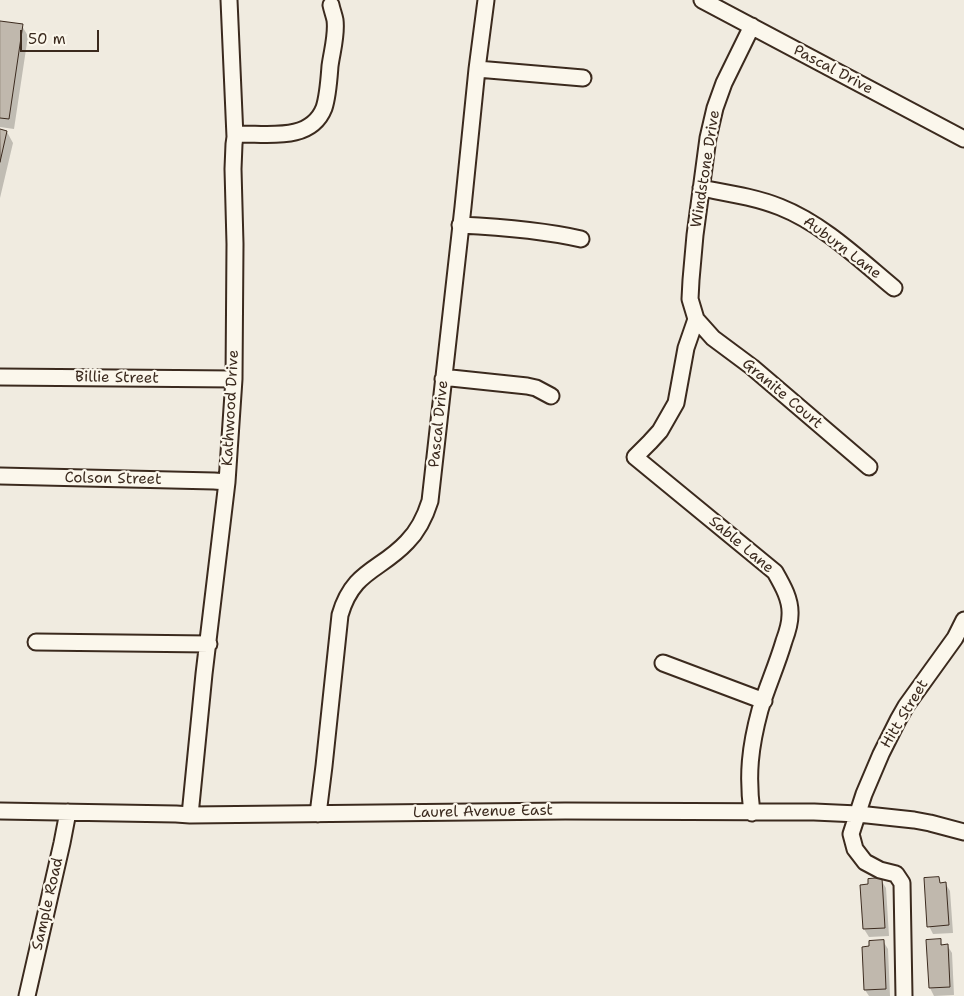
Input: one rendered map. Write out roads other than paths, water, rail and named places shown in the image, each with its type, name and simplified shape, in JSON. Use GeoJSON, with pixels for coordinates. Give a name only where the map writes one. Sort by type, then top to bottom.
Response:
{"type":"FeatureCollection","features":[{"type":"Feature","properties":{"kind":"street","name":"Kathwood Drive"},"geometry":{"type":"LineString","coordinates":[[190,815],[204,674],[227,482],[234,379],[235,244],[233,170],[235,137],[229,0]]}},
{"type":"Feature","properties":{"kind":"street","name":"Pascal Drive"},"geometry":{"type":"LineString","coordinates":[[318,814],[340,615],[344,602],[355,584],[364,575],[394,554],[417,530],[426,513],[432,489],[486,0]]}},
{"type":"Feature","properties":{"kind":"street","name":"Pascal Drive"},"geometry":{"type":"LineString","coordinates":[[702,0],[964,139]]}},
{"type":"Feature","properties":{"kind":"street"},"geometry":{"type":"LineString","coordinates":[[235,137],[242,134],[299,132],[310,126],[319,117],[324,108],[335,32],[335,19],[331,5]]}},
{"type":"Feature","properties":{"kind":"street","name":"Windstone Drive"},"geometry":{"type":"LineString","coordinates":[[696,319],[690,299],[691,280],[708,138],[715,108],[724,83],[752,26]]}},
{"type":"Feature","properties":{"kind":"street"},"geometry":{"type":"LineString","coordinates":[[477,69],[583,78]]}},
{"type":"Feature","properties":{"kind":"street","name":"Auburn Lane"},"geometry":{"type":"LineString","coordinates":[[701,188],[760,200],[780,207],[804,219],[820,228],[894,288]]}},
{"type":"Feature","properties":{"kind":"street"},"geometry":{"type":"LineString","coordinates":[[460,225],[559,234],[581,239]]}},
{"type":"Feature","properties":{"kind":"street","name":"Granite Court"},"geometry":{"type":"LineString","coordinates":[[696,319],[713,338],[752,367],[869,467]]}},
{"type":"Feature","properties":{"kind":"street","name":"Sable Lane"},"geometry":{"type":"LineString","coordinates":[[696,319],[686,348],[676,403],[660,431],[635,457],[775,572],[785,590],[790,614],[788,628],[754,734],[750,755],[749,774],[752,813]]}},
{"type":"Feature","properties":{"kind":"street","name":"Billie Street"},"geometry":{"type":"LineString","coordinates":[[0,377],[234,379]]}},
{"type":"Feature","properties":{"kind":"street"},"geometry":{"type":"LineString","coordinates":[[444,379],[451,378],[527,386],[536,388],[551,396]]}},
{"type":"Feature","properties":{"kind":"street","name":"Colson Street"},"geometry":{"type":"LineString","coordinates":[[0,476],[227,482]]}},
{"type":"Feature","properties":{"kind":"street","name":"Hitt Street"},"geometry":{"type":"LineString","coordinates":[[904,996],[902,883],[896,874],[880,870],[865,862],[855,849],[851,834],[877,762],[898,720],[955,638],[964,620]]}},
{"type":"Feature","properties":{"kind":"street"},"geometry":{"type":"LineString","coordinates":[[36,642],[209,644]]}},
{"type":"Feature","properties":{"kind":"street"},"geometry":{"type":"LineString","coordinates":[[663,663],[764,701]]}},
{"type":"Feature","properties":{"kind":"street","name":"Laurel Avenue East"},"geometry":{"type":"LineString","coordinates":[[0,811],[190,815],[565,811],[806,812],[858,814],[914,820],[964,832]]}},
{"type":"Feature","properties":{"kind":"street","name":"Sample Road"},"geometry":{"type":"LineString","coordinates":[[28,996],[68,812]]}}]}
